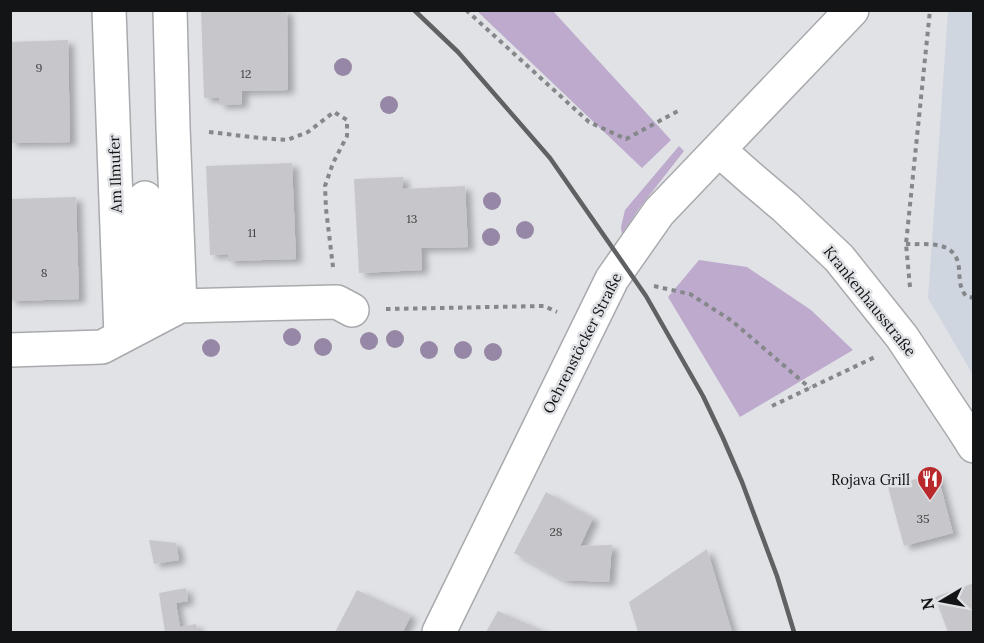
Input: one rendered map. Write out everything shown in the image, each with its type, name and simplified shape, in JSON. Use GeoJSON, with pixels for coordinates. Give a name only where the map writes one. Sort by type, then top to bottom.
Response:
{"type":"FeatureCollection","features":[{"type":"Feature","properties":{"kind":"street","name":"Am Ilmufer"},"geometry":{"type":"LineString","coordinates":[[109,10],[121,337]]}},
{"type":"Feature","properties":{"kind":"street"},"geometry":{"type":"LineString","coordinates":[[167,313],[173,127],[170,10]]}},
{"type":"Feature","properties":{"kind":"street","name":"Oehrenstöcker Straße"},"geometry":{"type":"LineString","coordinates":[[439,633],[612,279],[659,212],[852,10]]}},
{"type":"Feature","properties":{"kind":"street","name":"Krankenhausstraße"},"geometry":{"type":"LineString","coordinates":[[719,150],[839,258],[902,337],[974,446]]}},
{"type":"Feature","properties":{"kind":"street","name":"Am Ilmufer"},"geometry":{"type":"LineString","coordinates":[[145,198],[167,313]]}},
{"type":"Feature","properties":{"kind":"street"},"geometry":{"type":"LineString","coordinates":[[10,350],[102,347],[167,313],[344,306]]}},
{"type":"Feature","properties":{"kind":"path"},"geometry":{"type":"LineString","coordinates":[[466,10],[589,122],[626,139],[678,111]]}},
{"type":"Feature","properties":{"kind":"path"},"geometry":{"type":"LineString","coordinates":[[472,10],[474,18]]}},
{"type":"Feature","properties":{"kind":"path"},"geometry":{"type":"LineString","coordinates":[[772,406],[873,359],[902,337],[912,307],[906,244],[930,10]]}},
{"type":"Feature","properties":{"kind":"path"},"geometry":{"type":"LineString","coordinates":[[173,127],[287,140],[308,132],[334,112],[347,120],[347,136],[333,163],[325,186],[326,209],[344,306],[544,306],[588,326]]}},
{"type":"Feature","properties":{"kind":"path"},"geometry":{"type":"LineString","coordinates":[[906,244],[944,245],[954,253],[959,265],[959,285],[966,296],[974,298]]}},
{"type":"Feature","properties":{"kind":"path"},"geometry":{"type":"LineString","coordinates":[[654,286],[690,294],[732,321],[810,388]]}},
{"type":"Feature","properties":{"kind":"shaded area"},"geometry":{"type":"Polygon","coordinates":[[[477,11],[553,11],[671,140],[642,168],[477,11]]]}},
{"type":"Feature","properties":{"kind":"shaded area"},"geometry":{"type":"Polygon","coordinates":[[[948,11],[973,11],[973,375],[928,298],[948,11]]]}},
{"type":"Feature","properties":{"kind":"shaded area"},"geometry":{"type":"Polygon","coordinates":[[[679,146],[684,151],[638,210],[622,235],[621,227],[625,210],[679,146]]]}},
{"type":"Feature","properties":{"kind":"shaded area"},"geometry":{"type":"Polygon","coordinates":[[[699,260],[747,267],[811,310],[853,350],[740,417],[668,297],[699,260]]]}},
{"type":"Feature","properties":{"kind":"building"},"geometry":{"type":"Polygon","coordinates":[[[201,10],[287,10],[288,90],[242,91],[242,104],[219,105],[219,98],[204,98],[201,10]]]}},
{"type":"Feature","properties":{"kind":"building"},"geometry":{"type":"Polygon","coordinates":[[[68,40],[70,142],[10,143],[10,42],[68,40]]]}},
{"type":"Feature","properties":{"kind":"building"},"geometry":{"type":"Polygon","coordinates":[[[292,163],[296,259],[228,261],[228,254],[210,255],[206,166],[292,163]]]}},
{"type":"Feature","properties":{"kind":"building"},"geometry":{"type":"Polygon","coordinates":[[[403,177],[403,189],[465,186],[468,247],[421,248],[422,270],[359,273],[354,179],[403,177]]]}},
{"type":"Feature","properties":{"kind":"building"},"geometry":{"type":"Polygon","coordinates":[[[76,197],[79,299],[10,301],[10,199],[76,197]]]}},
{"type":"Feature","properties":{"kind":"building"},"geometry":{"type":"Polygon","coordinates":[[[937,473],[953,533],[904,546],[888,487],[937,473]]]}},
{"type":"Feature","properties":{"kind":"building"},"geometry":{"type":"Polygon","coordinates":[[[546,492],[593,518],[580,546],[612,545],[609,582],[564,580],[514,553],[546,492]]]}},
{"type":"Feature","properties":{"kind":"building"},"geometry":{"type":"Polygon","coordinates":[[[149,540],[176,543],[179,560],[154,564],[149,540]]]}},
{"type":"Feature","properties":{"kind":"building"},"geometry":{"type":"Polygon","coordinates":[[[707,549],[732,632],[638,632],[629,602],[707,549]]]}},
{"type":"Feature","properties":{"kind":"building"},"geometry":{"type":"Polygon","coordinates":[[[974,583],[974,632],[948,632],[935,597],[974,583]]]}},
{"type":"Feature","properties":{"kind":"building"},"geometry":{"type":"Polygon","coordinates":[[[186,588],[188,601],[176,603],[180,627],[196,624],[198,632],[165,632],[159,593],[186,588]]]}},
{"type":"Feature","properties":{"kind":"building"},"geometry":{"type":"Polygon","coordinates":[[[357,590],[411,615],[403,632],[335,632],[357,590]]]}},
{"type":"Feature","properties":{"kind":"building"},"geometry":{"type":"Polygon","coordinates":[[[498,611],[546,632],[486,632],[498,611]]]}},
{"type":"Feature","properties":{"kind":"railway"},"geometry":{"type":"LineString","coordinates":[[414,10],[458,52],[550,158],[646,296],[703,396],[723,438],[777,576],[794,632]]}},
{"type":"Feature","properties":{"kind":"place","name":"Rojava Grill"},"geometry":{"type":"Point","coordinates":[930,502]}}]}
